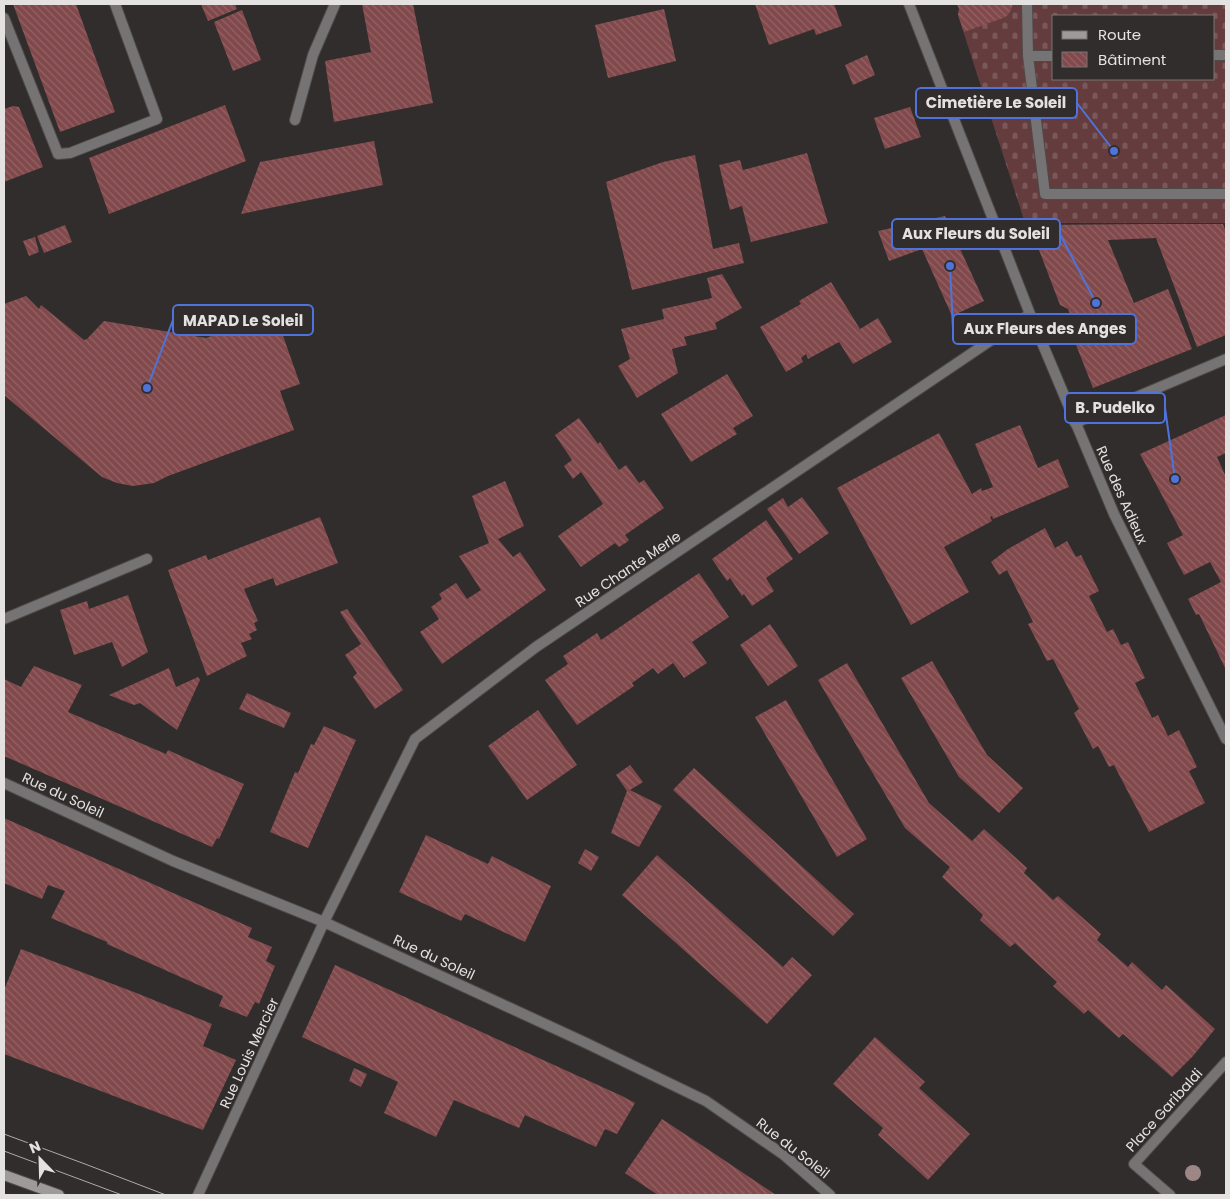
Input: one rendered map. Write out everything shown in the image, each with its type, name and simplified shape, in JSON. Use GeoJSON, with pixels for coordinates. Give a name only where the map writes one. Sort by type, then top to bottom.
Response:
{"type":"FeatureCollection","features":[{"type":"Feature","properties":{"kind":"main road"},"geometry":{"type":"LineString","coordinates":[[4,1175],[59,1195]]}},
{"type":"Feature","properties":{"kind":"street"},"geometry":{"type":"LineString","coordinates":[[4,18],[58,154],[70,153],[158,119],[115,4]]}},
{"type":"Feature","properties":{"kind":"street"},"geometry":{"type":"LineString","coordinates":[[295,120],[313,55],[335,4]]}},
{"type":"Feature","properties":{"kind":"street","name":"Rue des Adieux"},"geometry":{"type":"LineString","coordinates":[[909,4],[1030,314],[1114,514],[1226,738]]}},
{"type":"Feature","properties":{"kind":"street"},"geometry":{"type":"LineString","coordinates":[[1027,4],[1028,56],[1045,194],[1226,194]]}},
{"type":"Feature","properties":{"kind":"street"},"geometry":{"type":"LineString","coordinates":[[1028,56],[1052,56]]}},
{"type":"Feature","properties":{"kind":"street","name":"Rue Chante Merle"},"geometry":{"type":"LineString","coordinates":[[324,922],[415,739],[544,642],[1030,314]]}},
{"type":"Feature","properties":{"kind":"street"},"geometry":{"type":"LineString","coordinates":[[1075,423],[1226,359]]}},
{"type":"Feature","properties":{"kind":"street"},"geometry":{"type":"LineString","coordinates":[[4,618],[146,559]]}},
{"type":"Feature","properties":{"kind":"street","name":"Rue du Soleil"},"geometry":{"type":"LineString","coordinates":[[4,783],[173,861],[324,922],[586,1043],[706,1101],[784,1155],[830,1195]]}},
{"type":"Feature","properties":{"kind":"street","name":"Rue Louis Mercier"},"geometry":{"type":"LineString","coordinates":[[198,1195],[324,922]]}},
{"type":"Feature","properties":{"kind":"street","name":"Place Garibaldi"},"geometry":{"type":"LineString","coordinates":[[1170,1195],[1134,1164],[1226,1062]]}},
{"type":"Feature","properties":{"kind":"green space"},"geometry":{"type":"Polygon","coordinates":[[[957,4],[1226,4],[1226,223],[1025,223],[958,15],[959,9],[957,4]]]}},
{"type":"Feature","properties":{"kind":"building"},"geometry":{"type":"Polygon","coordinates":[[[13,4],[76,4],[115,112],[60,132],[13,4]]]}},
{"type":"Feature","properties":{"kind":"building"},"geometry":{"type":"Polygon","coordinates":[[[201,4],[235,4],[237,9],[208,21],[201,4]]]}},
{"type":"Feature","properties":{"kind":"building"},"geometry":{"type":"Polygon","coordinates":[[[362,4],[413,4],[433,103],[334,122],[325,61],[371,52],[362,4]]]}},
{"type":"Feature","properties":{"kind":"building"},"geometry":{"type":"Polygon","coordinates":[[[755,4],[834,4],[842,26],[816,35],[814,29],[769,45],[755,4]]]}},
{"type":"Feature","properties":{"kind":"building"},"geometry":{"type":"Polygon","coordinates":[[[957,4],[1013,4],[1007,16],[964,32],[958,15],[959,9],[957,4]]]}},
{"type":"Feature","properties":{"kind":"building"},"geometry":{"type":"Polygon","coordinates":[[[664,9],[676,61],[608,78],[595,25],[664,9]]]}},
{"type":"Feature","properties":{"kind":"building"},"geometry":{"type":"Polygon","coordinates":[[[242,10],[261,60],[233,71],[214,22],[242,10]]]}},
{"type":"Feature","properties":{"kind":"building"},"geometry":{"type":"Polygon","coordinates":[[[867,55],[875,75],[853,85],[845,65],[867,55]]]}},
{"type":"Feature","properties":{"kind":"building"},"geometry":{"type":"Polygon","coordinates":[[[225,105],[246,161],[109,214],[89,158],[225,105]]]}},
{"type":"Feature","properties":{"kind":"building"},"geometry":{"type":"Polygon","coordinates":[[[13,106],[19,107],[43,167],[4,182],[4,109],[13,106]]]}},
{"type":"Feature","properties":{"kind":"building"},"geometry":{"type":"Polygon","coordinates":[[[910,107],[921,137],[885,149],[874,118],[910,107]]]}},
{"type":"Feature","properties":{"kind":"building"},"geometry":{"type":"Polygon","coordinates":[[[374,141],[383,185],[241,214],[260,162],[374,141]]]}},
{"type":"Feature","properties":{"kind":"building"},"geometry":{"type":"Polygon","coordinates":[[[807,153],[828,223],[751,242],[742,206],[730,210],[719,165],[740,160],[743,170],[807,153]]]}},
{"type":"Feature","properties":{"kind":"building"},"geometry":{"type":"Polygon","coordinates":[[[695,155],[713,249],[739,243],[744,263],[632,290],[606,182],[663,162],[695,155]]]}},
{"type":"Feature","properties":{"kind":"building"},"geometry":{"type":"Polygon","coordinates":[[[945,216],[984,301],[952,316],[922,249],[889,261],[878,231],[945,216]]]}},
{"type":"Feature","properties":{"kind":"building"},"geometry":{"type":"Polygon","coordinates":[[[1223,224],[1226,232],[1226,335],[1197,347],[1156,238],[1108,240],[1134,303],[1168,289],[1192,349],[1093,388],[1069,327],[1072,319],[1068,309],[1060,305],[1036,242],[1043,241],[1036,240],[1036,225],[1223,224]]]}},
{"type":"Feature","properties":{"kind":"building"},"geometry":{"type":"Polygon","coordinates":[[[65,225],[72,242],[44,253],[37,236],[65,225]]]}},
{"type":"Feature","properties":{"kind":"building"},"geometry":{"type":"Polygon","coordinates":[[[35,237],[39,252],[29,256],[23,241],[35,237]]]}},
{"type":"Feature","properties":{"kind":"building"},"geometry":{"type":"Polygon","coordinates":[[[722,274],[742,308],[715,323],[717,329],[684,337],[687,345],[672,349],[678,373],[637,398],[618,366],[630,359],[621,329],[664,319],[662,309],[712,298],[707,278],[722,274]]]}},
{"type":"Feature","properties":{"kind":"building"},"geometry":{"type":"Polygon","coordinates":[[[831,282],[860,329],[878,318],[892,342],[853,364],[839,342],[808,359],[806,354],[801,358],[803,362],[786,372],[760,327],[801,304],[799,301],[831,282]]]}},
{"type":"Feature","properties":{"kind":"building"},"geometry":{"type":"Polygon","coordinates":[[[26,296],[39,309],[41,305],[84,340],[104,321],[206,338],[275,313],[300,384],[280,391],[294,430],[168,476],[154,483],[133,486],[117,483],[102,477],[4,395],[4,304],[26,296]]]}},
{"type":"Feature","properties":{"kind":"building"},"geometry":{"type":"Polygon","coordinates":[[[727,374],[753,416],[733,428],[737,434],[691,462],[661,414],[727,374]]]}},
{"type":"Feature","properties":{"kind":"building"},"geometry":{"type":"Polygon","coordinates":[[[1226,415],[1226,453],[1217,457],[1226,477],[1226,670],[1199,614],[1196,615],[1188,599],[1221,582],[1210,562],[1184,575],[1167,543],[1183,535],[1140,454],[1226,415]]]}},
{"type":"Feature","properties":{"kind":"building"},"geometry":{"type":"Polygon","coordinates":[[[579,418],[598,444],[600,442],[619,470],[626,465],[639,483],[644,480],[664,508],[625,535],[629,540],[627,542],[619,547],[615,543],[581,567],[558,536],[603,504],[581,472],[573,479],[564,466],[572,460],[555,435],[579,418]]]}},
{"type":"Feature","properties":{"kind":"building"},"geometry":{"type":"Polygon","coordinates":[[[1020,425],[1038,468],[1058,459],[1069,487],[993,519],[992,516],[990,517],[992,521],[944,547],[969,592],[911,625],[837,488],[939,433],[972,494],[981,488],[982,491],[993,487],[975,444],[1020,425]]]}},
{"type":"Feature","properties":{"kind":"building"},"geometry":{"type":"Polygon","coordinates":[[[505,481],[524,526],[498,539],[513,557],[520,552],[546,590],[442,664],[420,632],[439,619],[431,607],[442,599],[439,594],[456,583],[467,599],[481,590],[459,556],[489,543],[472,496],[505,481]]]}},
{"type":"Feature","properties":{"kind":"building"},"geometry":{"type":"Polygon","coordinates":[[[802,497],[829,533],[799,554],[767,509],[783,498],[788,507],[802,497]]]}},
{"type":"Feature","properties":{"kind":"building"},"geometry":{"type":"Polygon","coordinates":[[[320,517],[338,563],[276,586],[273,578],[244,589],[258,621],[254,623],[257,630],[249,634],[252,639],[241,643],[247,656],[207,676],[168,570],[206,555],[208,560],[320,517]]]}},
{"type":"Feature","properties":{"kind":"building"},"geometry":{"type":"Polygon","coordinates":[[[766,520],[793,559],[766,578],[774,591],[752,606],[744,594],[742,596],[730,578],[727,581],[712,559],[766,520]]]}},
{"type":"Feature","properties":{"kind":"building"},"geometry":{"type":"Polygon","coordinates":[[[1045,528],[1055,548],[1067,541],[1076,557],[1081,555],[1099,591],[1089,596],[1107,632],[1113,629],[1121,645],[1128,642],[1145,678],[1135,683],[1152,718],[1158,715],[1168,736],[1179,730],[1197,767],[1189,771],[1205,803],[1149,832],[1114,765],[1109,767],[1098,746],[1093,749],[1074,713],[1079,709],[1053,659],[1047,661],[1028,624],[1033,622],[1007,570],[999,575],[991,562],[1008,549],[1045,528]]]}},
{"type":"Feature","properties":{"kind":"building"},"geometry":{"type":"Polygon","coordinates":[[[699,573],[729,617],[692,642],[707,663],[684,678],[673,663],[658,674],[653,668],[632,683],[634,686],[577,725],[545,680],[568,664],[563,656],[597,633],[601,640],[699,573]]]}},
{"type":"Feature","properties":{"kind":"building"},"geometry":{"type":"Polygon","coordinates":[[[128,595],[148,652],[122,667],[112,642],[74,655],[60,610],[87,601],[89,609],[128,595]]]}},
{"type":"Feature","properties":{"kind":"building"},"geometry":{"type":"Polygon","coordinates":[[[347,609],[403,690],[375,709],[353,677],[357,673],[345,655],[361,644],[340,612],[347,609]]]}},
{"type":"Feature","properties":{"kind":"building"},"geometry":{"type":"Polygon","coordinates":[[[770,624],[798,666],[768,686],[740,645],[770,624]]]}},
{"type":"Feature","properties":{"kind":"building"},"geometry":{"type":"Polygon","coordinates":[[[932,661],[987,755],[1023,788],[999,813],[959,777],[901,678],[932,661]]]}},
{"type":"Feature","properties":{"kind":"building"},"geometry":{"type":"Polygon","coordinates":[[[847,663],[929,803],[972,841],[984,829],[1027,868],[1024,873],[1053,900],[1058,896],[1101,934],[1097,940],[1128,967],[1132,962],[1162,990],[1166,985],[1215,1029],[1193,1056],[1172,1077],[1123,1034],[1119,1038],[1088,1010],[1084,1014],[1053,986],[1057,982],[1015,943],[1010,947],[980,920],[983,915],[942,877],[950,867],[905,828],[818,680],[847,663]]]}},
{"type":"Feature","properties":{"kind":"building"},"geometry":{"type":"Polygon","coordinates":[[[34,666],[82,685],[68,712],[166,754],[168,750],[244,784],[219,839],[217,838],[212,847],[4,756],[4,679],[21,687],[34,666]]]}},
{"type":"Feature","properties":{"kind":"building"},"geometry":{"type":"Polygon","coordinates":[[[169,668],[176,687],[198,677],[200,680],[177,730],[140,703],[134,705],[109,695],[169,668]]]}},
{"type":"Feature","properties":{"kind":"building"},"geometry":{"type":"Polygon","coordinates":[[[247,693],[291,713],[284,728],[239,709],[247,693]]]}},
{"type":"Feature","properties":{"kind":"building"},"geometry":{"type":"Polygon","coordinates":[[[786,700],[867,839],[837,857],[755,717],[786,700]]]}},
{"type":"Feature","properties":{"kind":"building"},"geometry":{"type":"Polygon","coordinates":[[[538,710],[577,765],[527,800],[488,746],[538,710]]]}},
{"type":"Feature","properties":{"kind":"building"},"geometry":{"type":"Polygon","coordinates":[[[324,726],[356,740],[308,848],[270,832],[295,772],[298,773],[311,744],[314,745],[324,726]]]}},
{"type":"Feature","properties":{"kind":"building"},"geometry":{"type":"Polygon","coordinates":[[[630,765],[643,782],[630,790],[662,806],[639,847],[611,833],[627,791],[616,775],[630,765]]]}},
{"type":"Feature","properties":{"kind":"building"},"geometry":{"type":"Polygon","coordinates":[[[694,768],[854,914],[833,936],[673,790],[694,768]]]}},
{"type":"Feature","properties":{"kind":"building"},"geometry":{"type":"Polygon","coordinates":[[[4,818],[252,928],[248,937],[272,947],[266,961],[275,966],[259,1004],[255,1002],[247,1017],[219,1006],[223,996],[51,918],[65,891],[48,885],[42,899],[4,883],[4,818]]]}},
{"type":"Feature","properties":{"kind":"building"},"geometry":{"type":"Polygon","coordinates":[[[426,835],[488,864],[492,856],[551,886],[525,942],[465,914],[461,921],[399,892],[426,835]]]}},
{"type":"Feature","properties":{"kind":"building"},"geometry":{"type":"Polygon","coordinates":[[[585,849],[599,857],[591,871],[578,863],[585,849]]]}},
{"type":"Feature","properties":{"kind":"building"},"geometry":{"type":"Polygon","coordinates":[[[657,855],[783,967],[792,957],[812,975],[767,1024],[622,895],[657,855]]]}},
{"type":"Feature","properties":{"kind":"building"},"geometry":{"type":"Polygon","coordinates":[[[21,949],[212,1024],[203,1046],[236,1060],[203,1130],[4,1054],[4,990],[21,949]]]}},
{"type":"Feature","properties":{"kind":"building"},"geometry":{"type":"Polygon","coordinates":[[[335,965],[635,1103],[617,1134],[605,1129],[596,1147],[525,1115],[519,1128],[454,1100],[436,1137],[384,1113],[398,1082],[302,1037],[335,965]]]}},
{"type":"Feature","properties":{"kind":"building"},"geometry":{"type":"Polygon","coordinates":[[[875,1037],[925,1082],[919,1088],[970,1134],[928,1180],[878,1135],[883,1128],[833,1084],[875,1037]]]}},
{"type":"Feature","properties":{"kind":"building"},"geometry":{"type":"Polygon","coordinates":[[[354,1068],[367,1074],[361,1087],[349,1081],[354,1068]]]}},
{"type":"Feature","properties":{"kind":"building"},"geometry":{"type":"Polygon","coordinates":[[[662,1119],[776,1195],[658,1195],[625,1173],[662,1119]]]}},
{"type":"Feature","properties":{"kind":"tram line"},"geometry":{"type":"LineString","coordinates":[[4,1134],[166,1195]]}},
{"type":"Feature","properties":{"kind":"tram line"},"geometry":{"type":"LineString","coordinates":[[4,1151],[122,1195]]}},
{"type":"Feature","properties":{"kind":"place","name":"Cimetière Le Soleil"},"geometry":{"type":"Point","coordinates":[1114,151]}},
{"type":"Feature","properties":{"kind":"place","name":"Aux Fleurs des Anges"},"geometry":{"type":"Point","coordinates":[950,266]}},
{"type":"Feature","properties":{"kind":"place","name":"Aux Fleurs du Soleil"},"geometry":{"type":"Point","coordinates":[1096,303]}},
{"type":"Feature","properties":{"kind":"place","name":"MAPAD Le Soleil"},"geometry":{"type":"Point","coordinates":[147,388]}},
{"type":"Feature","properties":{"kind":"place","name":"B. Pudelko"},"geometry":{"type":"Point","coordinates":[1175,479]}}]}
